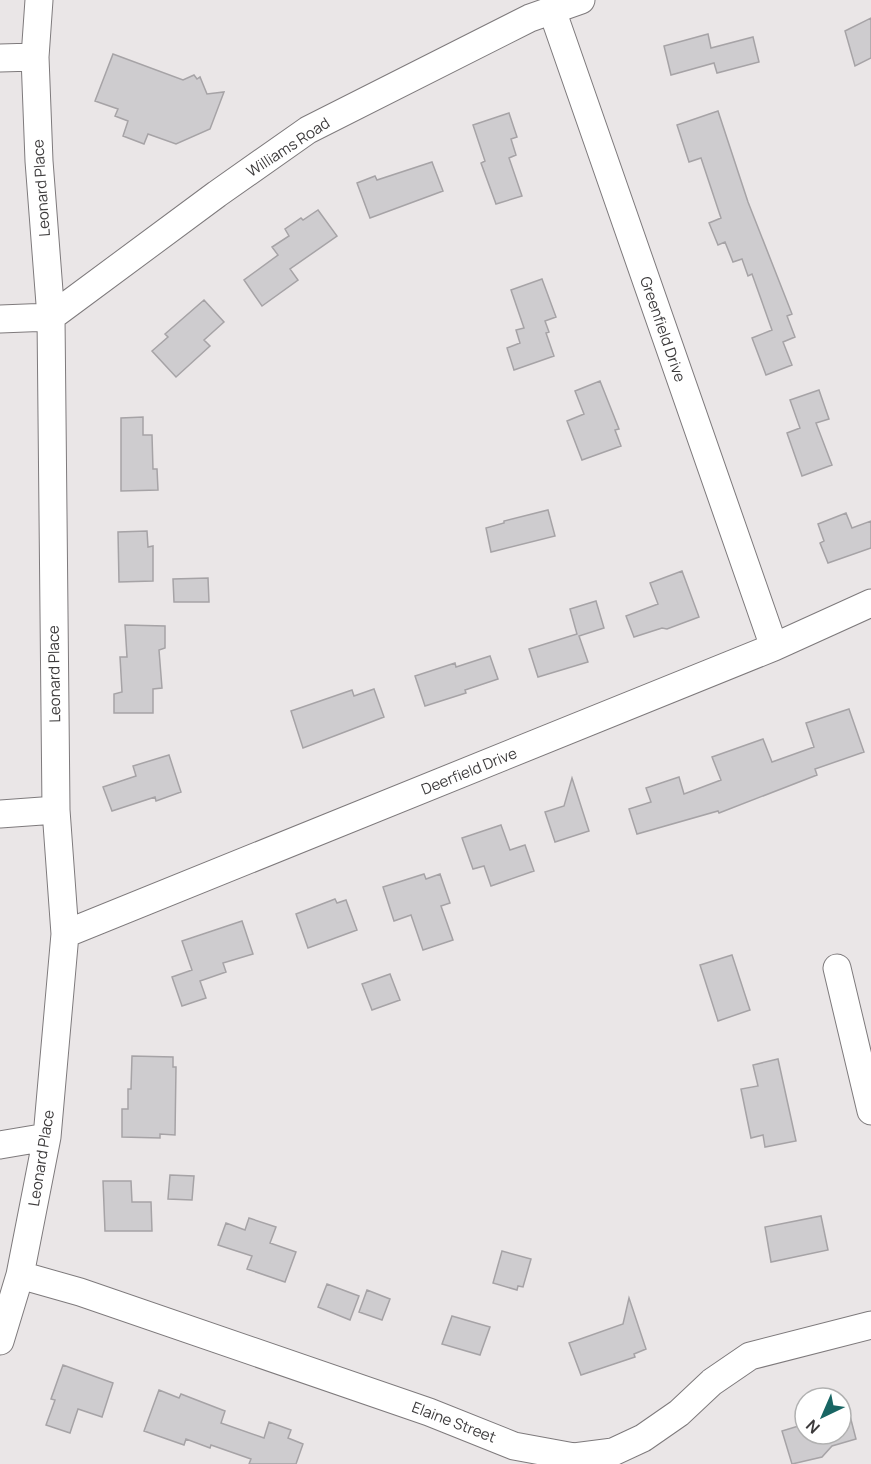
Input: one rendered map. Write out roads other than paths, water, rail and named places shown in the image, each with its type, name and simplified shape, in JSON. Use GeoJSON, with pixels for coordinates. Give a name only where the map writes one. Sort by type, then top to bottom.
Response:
{"type":"FeatureCollection","features":[{"type":"Feature","properties":{"kind":"street","name":"Leonard Place"},"geometry":{"type":"LineString","coordinates":[[0,1341],[20,1275],[47,1137],[65,934],[56,810],[51,317],[34,57],[39,0]]}},
{"type":"Feature","properties":{"kind":"street","name":"Williams Road"},"geometry":{"type":"LineString","coordinates":[[51,317],[308,130],[536,9],[581,0]]}},
{"type":"Feature","properties":{"kind":"street","name":"Greenfield Drive"},"geometry":{"type":"LineString","coordinates":[[536,9],[774,647]]}},
{"type":"Feature","properties":{"kind":"street"},"geometry":{"type":"LineString","coordinates":[[0,58],[34,57]]}},
{"type":"Feature","properties":{"kind":"street"},"geometry":{"type":"LineString","coordinates":[[0,319],[51,317]]}},
{"type":"Feature","properties":{"kind":"street","name":"Deerfield Drive"},"geometry":{"type":"LineString","coordinates":[[65,934],[774,647],[871,603]]}},
{"type":"Feature","properties":{"kind":"street"},"geometry":{"type":"LineString","coordinates":[[0,814],[56,810]]}},
{"type":"Feature","properties":{"kind":"street"},"geometry":{"type":"LineString","coordinates":[[837,968],[871,1111]]}},
{"type":"Feature","properties":{"kind":"street"},"geometry":{"type":"LineString","coordinates":[[0,1145],[47,1137]]}},
{"type":"Feature","properties":{"kind":"street","name":"Elaine Street"},"geometry":{"type":"LineString","coordinates":[[20,1275],[80,1292],[418,1408],[514,1446],[574,1457],[613,1452],[643,1438],[679,1413],[712,1382],[750,1356],[871,1325]]}}]}
